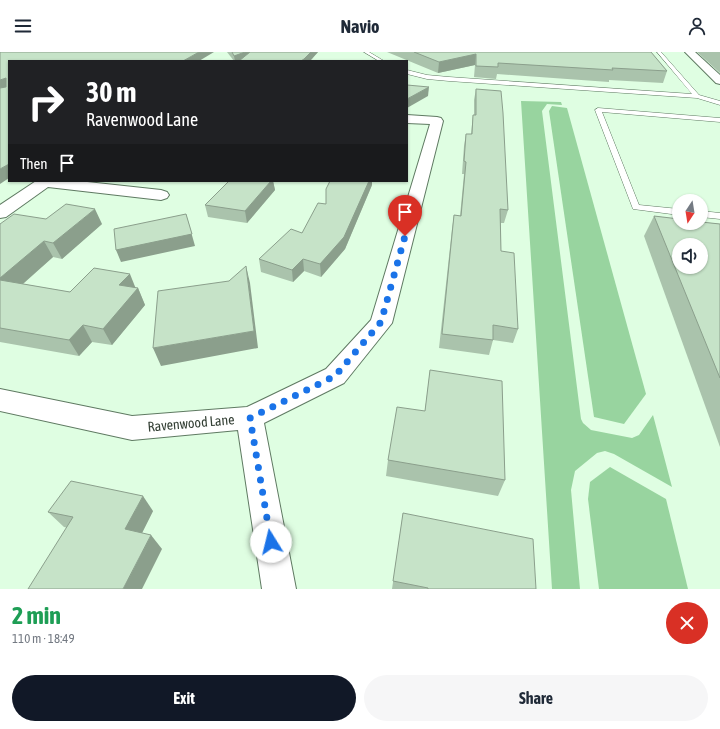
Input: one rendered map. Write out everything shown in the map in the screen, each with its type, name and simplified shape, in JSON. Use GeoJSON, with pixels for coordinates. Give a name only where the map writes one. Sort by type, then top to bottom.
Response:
{"type":"FeatureCollection","features":[{"type":"Feature","properties":{"kind":"street"},"geometry":{"type":"LineString","coordinates":[[690,52],[720,81]]}},
{"type":"Feature","properties":{"kind":"street","name":"Ravenwood Lane"},"geometry":{"type":"LineString","coordinates":[[0,400],[132,428],[250,418],[335,376],[381,322],[437,121],[408,119]]}},
{"type":"Feature","properties":{"kind":"street"},"geometry":{"type":"LineString","coordinates":[[0,213],[45,182]]}},
{"type":"Feature","properties":{"kind":"street"},"geometry":{"type":"LineString","coordinates":[[54,182],[161,195]]}},
{"type":"Feature","properties":{"kind":"street"},"geometry":{"type":"LineString","coordinates":[[250,418],[279,589]]}},
{"type":"Feature","properties":{"kind":"lane"},"geometry":{"type":"LineString","coordinates":[[366,52],[380,60]]}},
{"type":"Feature","properties":{"kind":"lane"},"geometry":{"type":"LineString","coordinates":[[659,52],[697,96]]}},
{"type":"Feature","properties":{"kind":"lane"},"geometry":{"type":"LineString","coordinates":[[408,72],[427,77],[449,79],[697,96],[720,103]]}},
{"type":"Feature","properties":{"kind":"lane"},"geometry":{"type":"LineString","coordinates":[[672,211],[636,207],[598,110],[720,120]]}},
{"type":"Feature","properties":{"kind":"lane"},"geometry":{"type":"LineString","coordinates":[[708,215],[720,216]]}},
{"type":"Feature","properties":{"kind":"shaded area"},"geometry":{"type":"Polygon","coordinates":[[[521,101],[561,102],[562,105],[547,104],[542,111],[581,419],[583,423],[591,430],[632,438],[639,435],[653,415],[672,487],[614,454],[605,451],[597,453],[575,471],[571,490],[580,589],[552,589],[521,101]]]}},
{"type":"Feature","properties":{"kind":"shaded area"},"geometry":{"type":"Polygon","coordinates":[[[552,106],[567,108],[646,394],[624,424],[594,417],[549,111],[552,106]]]}},
{"type":"Feature","properties":{"kind":"shaded area"},"geometry":{"type":"Polygon","coordinates":[[[610,467],[666,499],[688,589],[599,589],[588,499],[590,482],[610,467]]]}},
{"type":"Feature","properties":{"kind":"building"},"geometry":{"type":"Polygon","coordinates":[[[0,52],[199,52],[185,60],[8,60],[8,165],[0,169],[0,88],[6,87],[6,78],[0,80],[0,52]]]}},
{"type":"Feature","properties":{"kind":"building"},"geometry":{"type":"Polygon","coordinates":[[[232,52],[245,52],[234,56],[232,52]]]}},
{"type":"Feature","properties":{"kind":"building"},"geometry":{"type":"Polygon","coordinates":[[[250,52],[311,52],[302,60],[240,60],[250,52]]]}},
{"type":"Feature","properties":{"kind":"building"},"geometry":{"type":"Polygon","coordinates":[[[414,52],[651,52],[667,71],[612,68],[613,70],[498,63],[498,67],[476,66],[476,54],[439,62],[414,52]]]}},
{"type":"Feature","properties":{"kind":"building"},"geometry":{"type":"Polygon","coordinates":[[[408,85],[429,87],[408,98],[408,85]]]}},
{"type":"Feature","properties":{"kind":"building"},"geometry":{"type":"Polygon","coordinates":[[[476,89],[501,91],[508,210],[500,209],[501,251],[514,253],[518,329],[493,325],[493,340],[442,334],[454,215],[461,216],[466,162],[464,161],[466,134],[472,134],[473,115],[476,115],[476,89]]]}},
{"type":"Feature","properties":{"kind":"building"},"geometry":{"type":"Polygon","coordinates":[[[228,182],[270,182],[245,211],[205,205],[228,182]]]}},
{"type":"Feature","properties":{"kind":"building"},"geometry":{"type":"Polygon","coordinates":[[[330,182],[369,182],[344,237],[320,264],[303,259],[292,270],[259,259],[291,229],[302,233],[318,203],[326,204],[326,189],[330,182]]]}},
{"type":"Feature","properties":{"kind":"building"},"geometry":{"type":"Polygon","coordinates":[[[66,204],[95,209],[53,243],[44,241],[0,278],[0,224],[14,214],[46,219],[66,204]]]}},
{"type":"Feature","properties":{"kind":"building"},"geometry":{"type":"Polygon","coordinates":[[[186,214],[192,234],[116,250],[114,229],[186,214]]]}},
{"type":"Feature","properties":{"kind":"building"},"geometry":{"type":"Polygon","coordinates":[[[654,216],[672,218],[672,230],[708,230],[708,223],[720,224],[720,378],[678,274],[708,274],[708,238],[672,238],[672,260],[654,216]]]}},
{"type":"Feature","properties":{"kind":"building"},"geometry":{"type":"Polygon","coordinates":[[[246,266],[254,331],[153,348],[158,291],[229,281],[246,266]]]}},
{"type":"Feature","properties":{"kind":"building"},"geometry":{"type":"Polygon","coordinates":[[[94,268],[130,274],[119,285],[138,288],[103,329],[83,325],[69,340],[0,328],[0,280],[70,292],[94,268]]]}},
{"type":"Feature","properties":{"kind":"building"},"geometry":{"type":"Polygon","coordinates":[[[430,370],[502,381],[505,480],[388,460],[397,407],[425,411],[430,370]]]}},
{"type":"Feature","properties":{"kind":"building"},"geometry":{"type":"Polygon","coordinates":[[[71,481],[143,496],[125,529],[151,535],[123,589],[28,589],[73,517],[48,512],[71,481]]]}},
{"type":"Feature","properties":{"kind":"building"},"geometry":{"type":"Polygon","coordinates":[[[403,513],[533,539],[536,589],[428,589],[393,581],[403,513]]]}},
{"type":"Feature","properties":{"kind":"route"},"geometry":{"type":"LineString","coordinates":[[271,542],[250,418],[335,376],[381,322],[405,236]]}}]}
